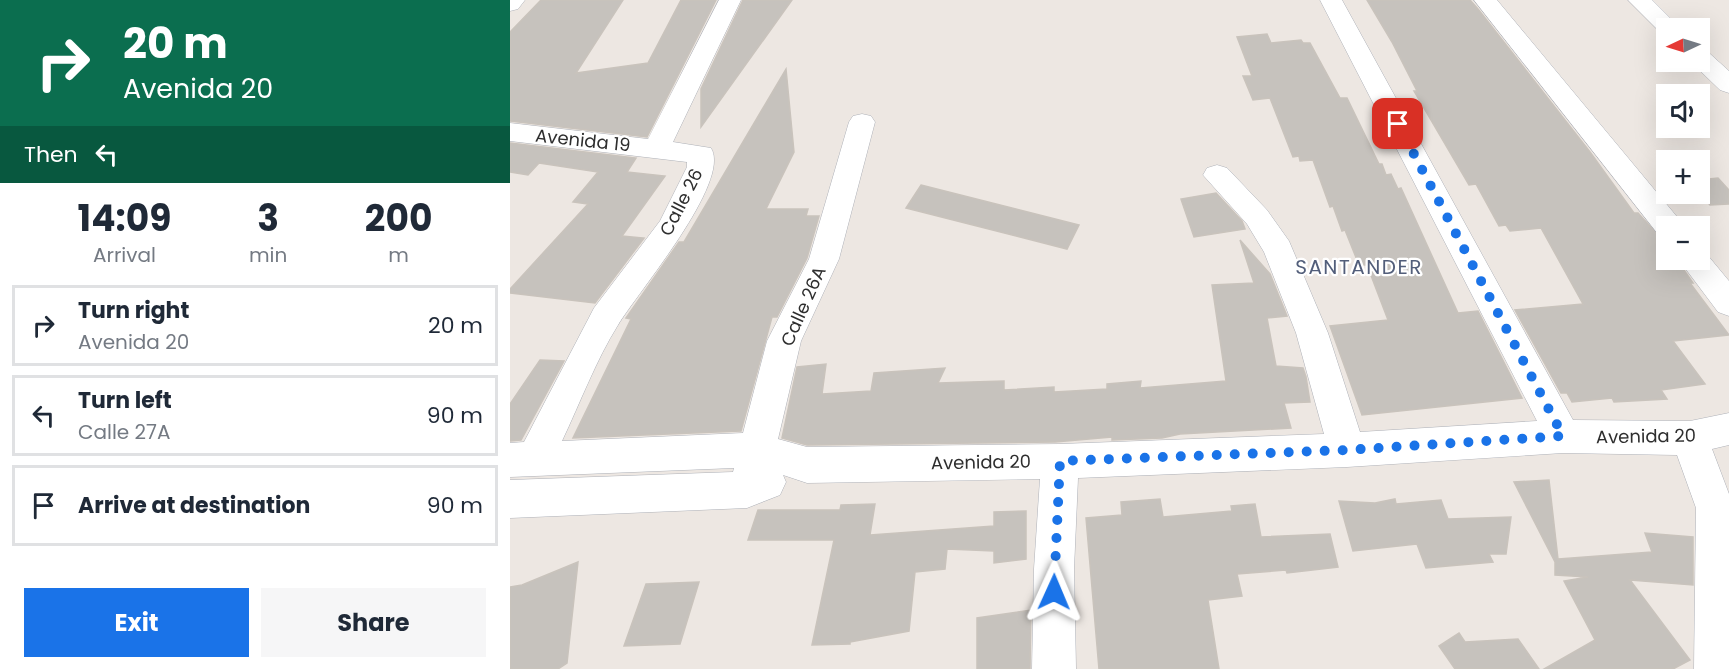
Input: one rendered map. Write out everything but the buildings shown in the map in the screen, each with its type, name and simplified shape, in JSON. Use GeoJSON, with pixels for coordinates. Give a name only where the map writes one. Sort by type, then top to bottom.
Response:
{"type":"FeatureCollection","features":[{"type":"Feature","properties":{"kind":"street"},"geometry":{"type":"LineString","coordinates":[[510,4],[514,0]]}},
{"type":"Feature","properties":{"kind":"street"},"geometry":{"type":"LineString","coordinates":[[657,148],[730,0]]}},
{"type":"Feature","properties":{"kind":"street"},"geometry":{"type":"LineString","coordinates":[[1331,0],[1563,436]]}},
{"type":"Feature","properties":{"kind":"street"},"geometry":{"type":"LineString","coordinates":[[1485,0],[1660,216]]}},
{"type":"Feature","properties":{"kind":"street"},"geometry":{"type":"LineString","coordinates":[[1639,0],[1658,18]]}},
{"type":"Feature","properties":{"kind":"street"},"geometry":{"type":"LineString","coordinates":[[1710,67],[1729,85]]}},
{"type":"Feature","properties":{"kind":"street","name":"Calle 26A"},"geometry":{"type":"LineString","coordinates":[[747,490],[784,341],[824,259],[862,122]]}},
{"type":"Feature","properties":{"kind":"street","name":"Avenida 19"},"geometry":{"type":"LineString","coordinates":[[510,132],[657,148]]}},
{"type":"Feature","properties":{"kind":"street","name":"Calle 26"},"geometry":{"type":"LineString","coordinates":[[522,460],[604,317],[672,227],[701,167],[701,154],[657,148]]}},
{"type":"Feature","properties":{"kind":"street"},"geometry":{"type":"LineString","coordinates":[[1217,175],[1257,217],[1278,249],[1312,333],[1347,450]]}},
{"type":"Feature","properties":{"kind":"street"},"geometry":{"type":"LineString","coordinates":[[1702,270],[1729,303]]}},
{"type":"Feature","properties":{"kind":"street","name":"Avenida 20"},"geometry":{"type":"LineString","coordinates":[[522,460],[756,450],[807,465],[1060,461],[1347,450],[1563,436],[1690,438],[1729,429]]}},
{"type":"Feature","properties":{"kind":"street"},"geometry":{"type":"LineString","coordinates":[[1690,438],[1715,508],[1716,669]]}},
{"type":"Feature","properties":{"kind":"street"},"geometry":{"type":"LineString","coordinates":[[1054,665],[1054,569],[1060,461]]}},
{"type":"Feature","properties":{"kind":"street","name":"Avenida 20"},"geometry":{"type":"LineString","coordinates":[[510,499],[747,490],[807,465]]}},
{"type":"Feature","properties":{"kind":"district","name":"SANTANDER"},"geometry":{"type":"Point","coordinates":[1359,267]}},
{"type":"Feature","properties":{"kind":"route"},"geometry":{"type":"LineString","coordinates":[[1054,592],[1060,461],[1347,450],[1563,436],[1398,124]]}}]}
